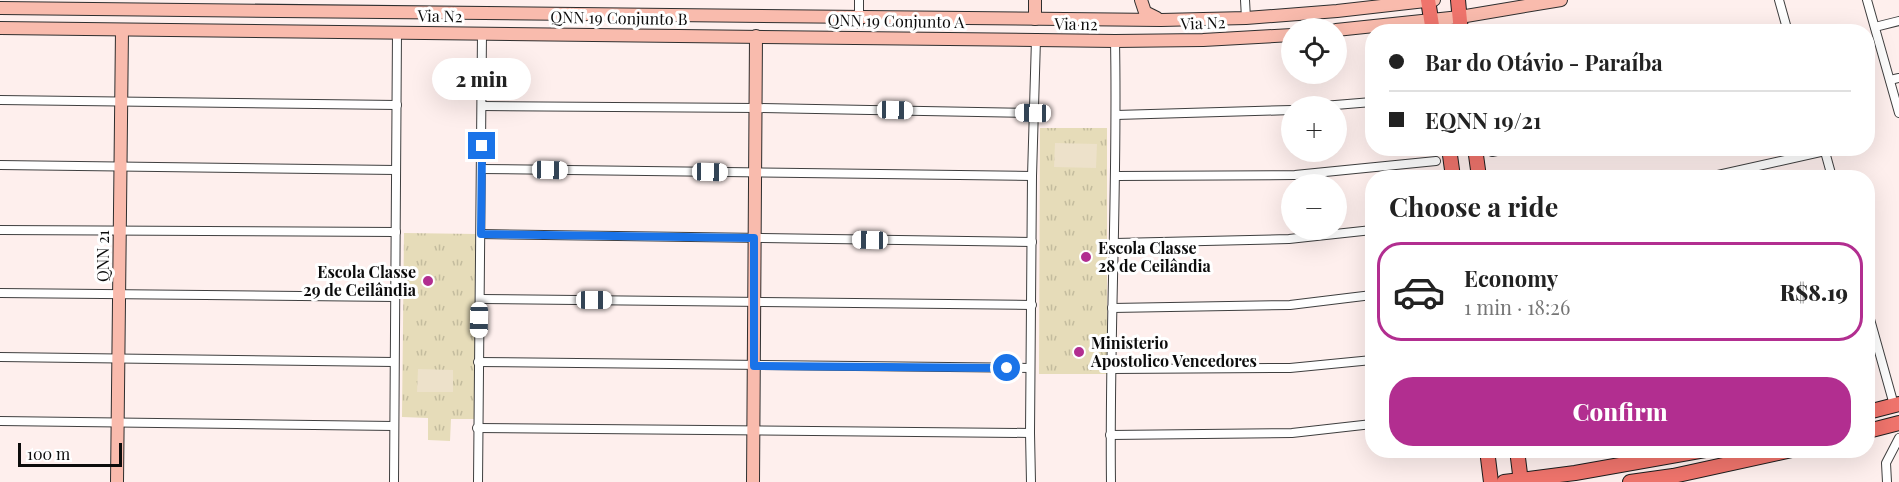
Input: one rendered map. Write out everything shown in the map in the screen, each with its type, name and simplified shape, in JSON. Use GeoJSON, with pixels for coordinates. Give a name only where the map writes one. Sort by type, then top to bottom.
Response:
{"type":"FeatureCollection","features":[{"type":"Feature","properties":{"kind":"main road"},"geometry":{"type":"LineString","coordinates":[[1035,0],[1035,18]]}},
{"type":"Feature","properties":{"kind":"main road"},"geometry":{"type":"LineString","coordinates":[[1141,0],[1145,12],[1161,20]]}},
{"type":"Feature","properties":{"kind":"main road","name":"Via N2"},"geometry":{"type":"LineString","coordinates":[[0,10],[41,13],[123,4],[367,12],[834,16],[861,22],[912,22],[957,18],[1161,20],[1246,18],[1337,11],[1430,0]]}},
{"type":"Feature","properties":{"kind":"main road"},"geometry":{"type":"LineString","coordinates":[[1430,0],[1432,24]]}},
{"type":"Feature","properties":{"kind":"main road"},"geometry":{"type":"LineString","coordinates":[[1458,0],[1460,24],[1561,0]]}},
{"type":"Feature","properties":{"kind":"main road"},"geometry":{"type":"LineString","coordinates":[[3,27],[182,30],[217,25],[269,26],[274,22],[271,12],[256,10]]}},
{"type":"Feature","properties":{"kind":"main road"},"geometry":{"type":"LineString","coordinates":[[1269,37],[1255,33],[1253,27],[1256,23],[1310,18],[1337,11]]}},
{"type":"Feature","properties":{"kind":"main road"},"geometry":{"type":"LineString","coordinates":[[296,31],[285,29],[284,18],[287,15],[325,16],[367,12]]}},
{"type":"Feature","properties":{"kind":"main road"},"geometry":{"type":"LineString","coordinates":[[488,33],[537,28],[585,29],[589,26],[590,20],[587,16],[570,13]]}},
{"type":"Feature","properties":{"kind":"main road"},"geometry":{"type":"LineString","coordinates":[[613,34],[599,30],[598,25],[602,18],[653,20],[687,15]]}},
{"type":"Feature","properties":{"kind":"main road"},"geometry":{"type":"LineString","coordinates":[[753,482],[758,36],[791,31],[844,32],[848,25],[845,19],[834,16]]}},
{"type":"Feature","properties":{"kind":"main road"},"geometry":{"type":"LineString","coordinates":[[1156,40],[1200,34],[1242,32],[1245,27],[1243,22],[1230,18]]}},
{"type":"Feature","properties":{"kind":"main road"},"geometry":{"type":"LineString","coordinates":[[859,20],[859,33],[871,37]]}},
{"type":"Feature","properties":{"kind":"main road"},"geometry":{"type":"LineString","coordinates":[[1347,30],[1365,29]]}},
{"type":"Feature","properties":{"kind":"main road","name":"QNN 21"},"geometry":{"type":"LineString","coordinates":[[117,482],[122,30]]}},
{"type":"Feature","properties":{"kind":"main road","name":"Via N2"},"geometry":{"type":"LineString","coordinates":[[182,30],[488,33]]}},
{"type":"Feature","properties":{"kind":"main road","name":"QNN 19 Conjunto B"},"geometry":{"type":"LineString","coordinates":[[488,33],[758,36]]}},
{"type":"Feature","properties":{"kind":"main road","name":"QNN 19 Conjunto A"},"geometry":{"type":"LineString","coordinates":[[758,36],[1036,39]]}},
{"type":"Feature","properties":{"kind":"main road","name":"Via N2"},"geometry":{"type":"LineString","coordinates":[[1115,41],[1281,36]]}},
{"type":"Feature","properties":{"kind":"main road","name":"Via n2"},"geometry":{"type":"LineString","coordinates":[[1036,39],[1115,41]]}},
{"type":"Feature","properties":{"kind":"main road"},"geometry":{"type":"LineString","coordinates":[[1875,410],[1897,404]]}},
{"type":"Feature","properties":{"kind":"main road"},"geometry":{"type":"LineString","coordinates":[[1875,429],[1899,423]]}},
{"type":"Feature","properties":{"kind":"main road"},"geometry":{"type":"LineString","coordinates":[[1488,458],[1491,482]]}},
{"type":"Feature","properties":{"kind":"main road"},"geometry":{"type":"LineString","coordinates":[[1518,458],[1521,481]]}},
{"type":"Feature","properties":{"kind":"main road"},"geometry":{"type":"LineString","coordinates":[[1504,482],[1575,473],[1660,458]]}},
{"type":"Feature","properties":{"kind":"main road"},"geometry":{"type":"LineString","coordinates":[[1650,479],[1683,468],[1731,458]]}},
{"type":"Feature","properties":{"kind":"main road"},"geometry":{"type":"LineString","coordinates":[[1630,482],[1736,458]]}},
{"type":"Feature","properties":{"kind":"street"},"geometry":{"type":"LineString","coordinates":[[859,0],[859,20]]}},
{"type":"Feature","properties":{"kind":"street"},"geometry":{"type":"LineString","coordinates":[[1245,0],[1246,18]]}},
{"type":"Feature","properties":{"kind":"street"},"geometry":{"type":"LineString","coordinates":[[1779,0],[1786,24]]}},
{"type":"Feature","properties":{"kind":"street"},"geometry":{"type":"LineString","coordinates":[[1868,0],[1874,24]]}},
{"type":"Feature","properties":{"kind":"street"},"geometry":{"type":"LineString","coordinates":[[1899,21],[1875,27],[1895,79],[1899,113]]}},
{"type":"Feature","properties":{"kind":"street"},"geometry":{"type":"LineString","coordinates":[[394,482],[398,32]]}},
{"type":"Feature","properties":{"kind":"street"},"geometry":{"type":"LineString","coordinates":[[478,482],[482,106],[488,33]]}},
{"type":"Feature","properties":{"kind":"street"},"geometry":{"type":"LineString","coordinates":[[1031,482],[1032,177],[1036,39]]}},
{"type":"Feature","properties":{"kind":"street"},"geometry":{"type":"LineString","coordinates":[[1111,482],[1111,369],[1116,176],[1115,41]]}},
{"type":"Feature","properties":{"kind":"street"},"geometry":{"type":"LineString","coordinates":[[0,100],[398,105]]}},
{"type":"Feature","properties":{"kind":"street"},"geometry":{"type":"LineString","coordinates":[[1347,104],[1365,103]]}},
{"type":"Feature","properties":{"kind":"street"},"geometry":{"type":"LineString","coordinates":[[482,106],[1033,113]]}},
{"type":"Feature","properties":{"kind":"street"},"geometry":{"type":"LineString","coordinates":[[1116,115],[1281,110]]}},
{"type":"Feature","properties":{"kind":"street"},"geometry":{"type":"LineString","coordinates":[[1740,170],[1799,156]]}},
{"type":"Feature","properties":{"kind":"street"},"geometry":{"type":"LineString","coordinates":[[1116,176],[1295,175],[1436,161]]}},
{"type":"Feature","properties":{"kind":"street"},"geometry":{"type":"LineString","coordinates":[[0,165],[396,170]]}},
{"type":"Feature","properties":{"kind":"street"},"geometry":{"type":"LineString","coordinates":[[482,169],[1032,177]]}},
{"type":"Feature","properties":{"kind":"street"},"geometry":{"type":"LineString","coordinates":[[0,230],[396,232]]}},
{"type":"Feature","properties":{"kind":"street"},"geometry":{"type":"LineString","coordinates":[[1115,243],[1289,239],[1365,231]]}},
{"type":"Feature","properties":{"kind":"street"},"geometry":{"type":"LineString","coordinates":[[481,234],[1032,242]]}},
{"type":"Feature","properties":{"kind":"street"},"geometry":{"type":"LineString","coordinates":[[0,292],[394,297]]}},
{"type":"Feature","properties":{"kind":"street"},"geometry":{"type":"LineString","coordinates":[[1112,308],[1290,305],[1365,296]]}},
{"type":"Feature","properties":{"kind":"street"},"geometry":{"type":"LineString","coordinates":[[480,299],[1032,305]]}},
{"type":"Feature","properties":{"kind":"street"},"geometry":{"type":"LineString","coordinates":[[1875,346],[1897,404]]}},
{"type":"Feature","properties":{"kind":"street"},"geometry":{"type":"LineString","coordinates":[[0,357],[394,362]]}},
{"type":"Feature","properties":{"kind":"street"},"geometry":{"type":"LineString","coordinates":[[1111,369],[1290,368],[1365,361]]}},
{"type":"Feature","properties":{"kind":"street"},"geometry":{"type":"LineString","coordinates":[[478,362],[1030,368]]}},
{"type":"Feature","properties":{"kind":"street"},"geometry":{"type":"LineString","coordinates":[[0,421],[394,426]]}},
{"type":"Feature","properties":{"kind":"street"},"geometry":{"type":"LineString","coordinates":[[1110,435],[1292,433],[1365,425]]}},
{"type":"Feature","properties":{"kind":"street"},"geometry":{"type":"LineString","coordinates":[[477,428],[1030,433]]}},
{"type":"Feature","properties":{"kind":"street"},"geometry":{"type":"LineString","coordinates":[[1887,482],[1886,463],[1899,438]]}},
{"type":"Feature","properties":{"kind":"green space"},"geometry":{"type":"Polygon","coordinates":[[[1040,128],[1107,128],[1107,374],[1039,374],[1040,128]]]}},
{"type":"Feature","properties":{"kind":"green space"},"geometry":{"type":"Polygon","coordinates":[[[404,233],[477,234],[475,419],[451,419],[450,441],[428,440],[428,418],[402,417],[404,233]]]}},
{"type":"Feature","properties":{"kind":"shaded area"},"geometry":{"type":"Polygon","coordinates":[[[1055,143],[1097,144],[1096,168],[1054,167],[1055,143]]]}},
{"type":"Feature","properties":{"kind":"shaded area"},"geometry":{"type":"Polygon","coordinates":[[[418,369],[453,370],[453,392],[417,392],[418,369]]]}},
{"type":"Feature","properties":{"kind":"place","name":"Escola Classe 28 de Ceilândia"},"geometry":{"type":"Point","coordinates":[1086,257]}},
{"type":"Feature","properties":{"kind":"place","name":"Escola Classe 29 de Ceilândia"},"geometry":{"type":"Point","coordinates":[428,281]}},
{"type":"Feature","properties":{"kind":"place","name":"Ministerio Apostolico Vencedores"},"geometry":{"type":"Point","coordinates":[1079,352]}},
{"type":"Feature","properties":{"kind":"route"},"geometry":{"type":"LineString","coordinates":[[482,146],[481,234],[754,238],[754,366],[1007,368]]}}]}
